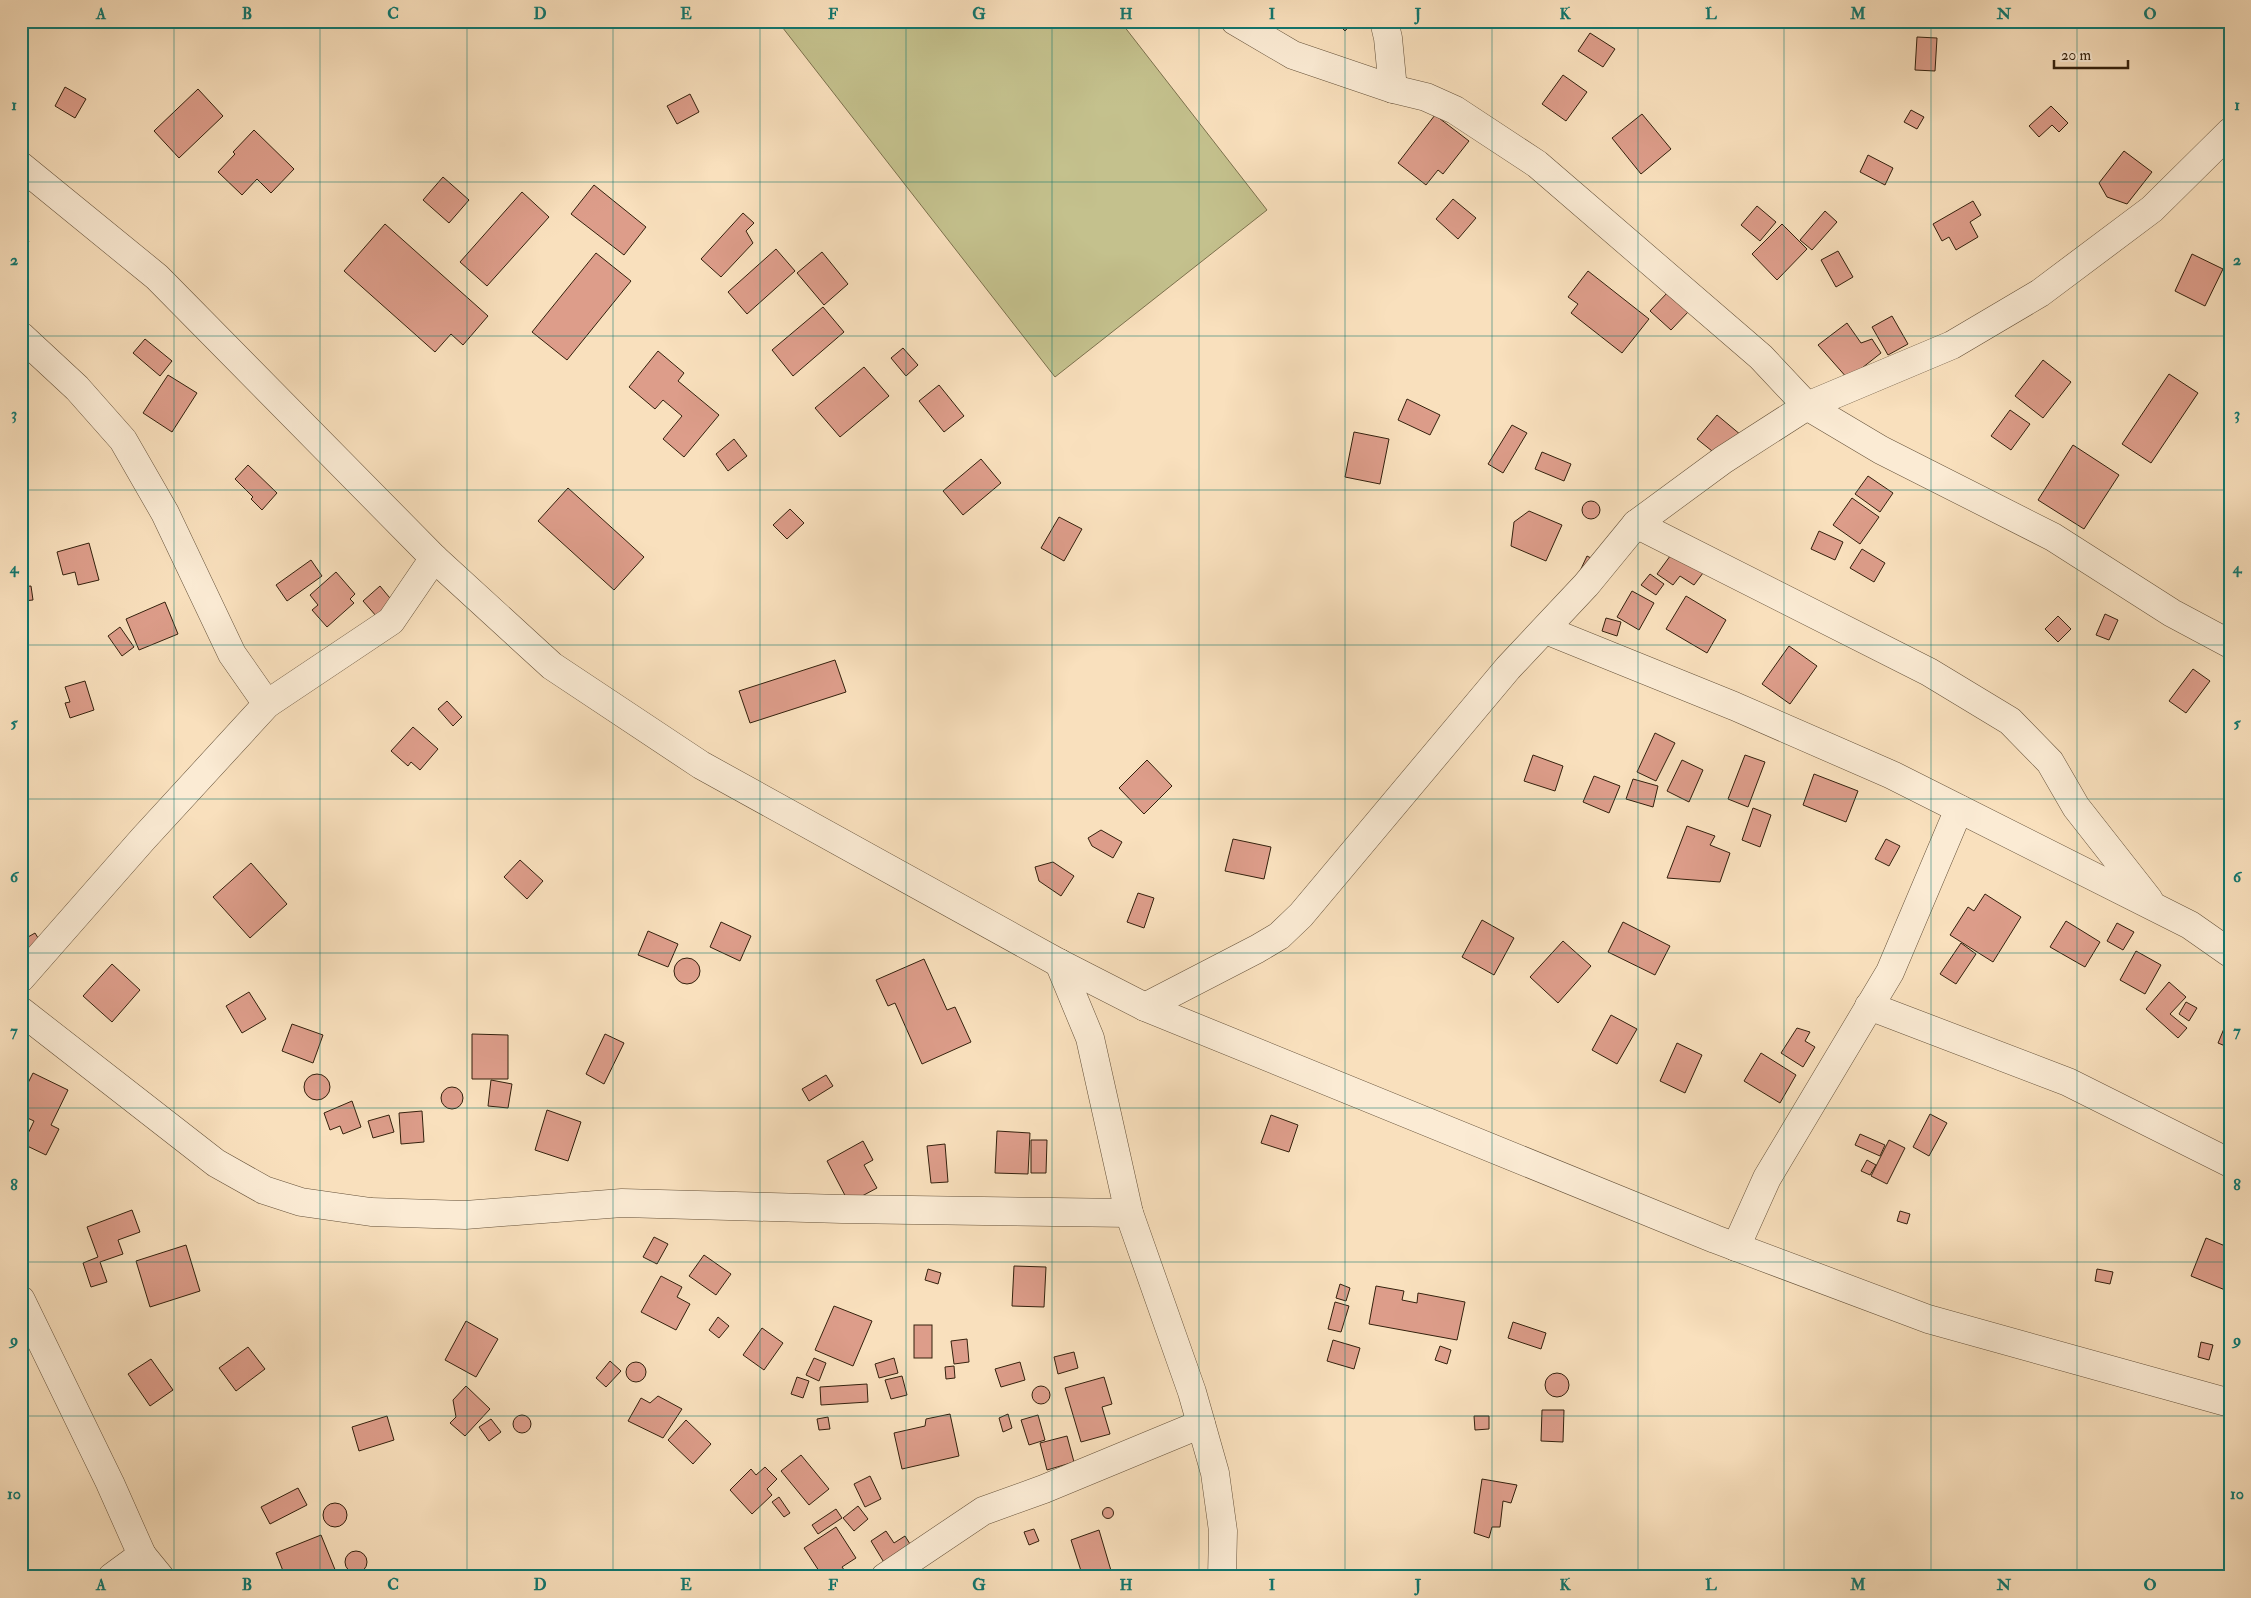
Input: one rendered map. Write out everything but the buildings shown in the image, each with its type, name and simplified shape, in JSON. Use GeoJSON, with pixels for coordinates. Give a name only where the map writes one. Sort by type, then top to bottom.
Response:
{"type":"FeatureCollection","features":[{"type":"Feature","properties":{"kind":"street"},"geometry":{"type":"LineString","coordinates":[[1235,21],[1293,55],[1393,89],[1426,97],[1456,110],[1538,164],[1761,357],[1807,406],[1881,450],[2053,537],[2172,613],[2230,644]]}},
{"type":"Feature","properties":{"kind":"street"},"geometry":{"type":"LineString","coordinates":[[1384,21],[1388,38],[1393,89]]}},
{"type":"Feature","properties":{"kind":"street"},"geometry":{"type":"LineString","coordinates":[[1145,1007],[1279,936],[1301,915],[1508,668],[1546,630],[1586,585],[1636,524],[1723,460],[1807,406],[1952,345],[2040,293],[2152,209],[2230,132]]}},
{"type":"Feature","properties":{"kind":"street"},"geometry":{"type":"LineString","coordinates":[[21,166],[157,277],[434,558],[552,666],[701,765],[1059,963],[1145,1007],[1736,1247],[1928,1319],[2230,1403]]}},
{"type":"Feature","properties":{"kind":"street"},"geometry":{"type":"LineString","coordinates":[[21,336],[77,388],[123,440],[165,513],[232,654],[267,704]]}},
{"type":"Feature","properties":{"kind":"street"},"geometry":{"type":"LineString","coordinates":[[1636,524],[1928,672],[2010,720],[2050,762],[2076,807],[2154,907]]}},
{"type":"Feature","properties":{"kind":"street"},"geometry":{"type":"LineString","coordinates":[[21,978],[143,839],[267,704],[392,622],[434,558]]}},
{"type":"Feature","properties":{"kind":"street"},"geometry":{"type":"LineString","coordinates":[[1546,630],[1734,706],[1892,775],[2190,925],[2230,953]]}},
{"type":"Feature","properties":{"kind":"street"},"geometry":{"type":"LineString","coordinates":[[1736,1247],[1767,1178],[1890,972],[1958,809]]}},
{"type":"Feature","properties":{"kind":"street"},"geometry":{"type":"LineString","coordinates":[[1059,963],[1090,1038],[1129,1213],[1192,1392],[1215,1473],[1223,1531],[1222,1577]]}},
{"type":"Feature","properties":{"kind":"street"},"geometry":{"type":"LineString","coordinates":[[1869,1006],[2068,1082],[2230,1163]]}},
{"type":"Feature","properties":{"kind":"street"},"geometry":{"type":"LineString","coordinates":[[21,1011],[216,1163],[264,1190],[301,1202],[371,1212],[465,1215],[622,1203],[842,1209],[1129,1213]]}},
{"type":"Feature","properties":{"kind":"street"},"geometry":{"type":"LineString","coordinates":[[21,1300],[110,1483],[142,1555],[160,1577]]}},
{"type":"Feature","properties":{"kind":"street"},"geometry":{"type":"LineString","coordinates":[[886,1577],[983,1511],[1044,1489],[1201,1424]]}},
{"type":"Feature","properties":{"kind":"street"},"geometry":{"type":"LineString","coordinates":[[112,1577],[142,1555]]}},
{"type":"Feature","properties":{"kind":"shaded area"},"geometry":{"type":"Polygon","coordinates":[[[782,21],[1120,21],[1267,210],[1055,377],[779,23],[782,21]]]}}]}
